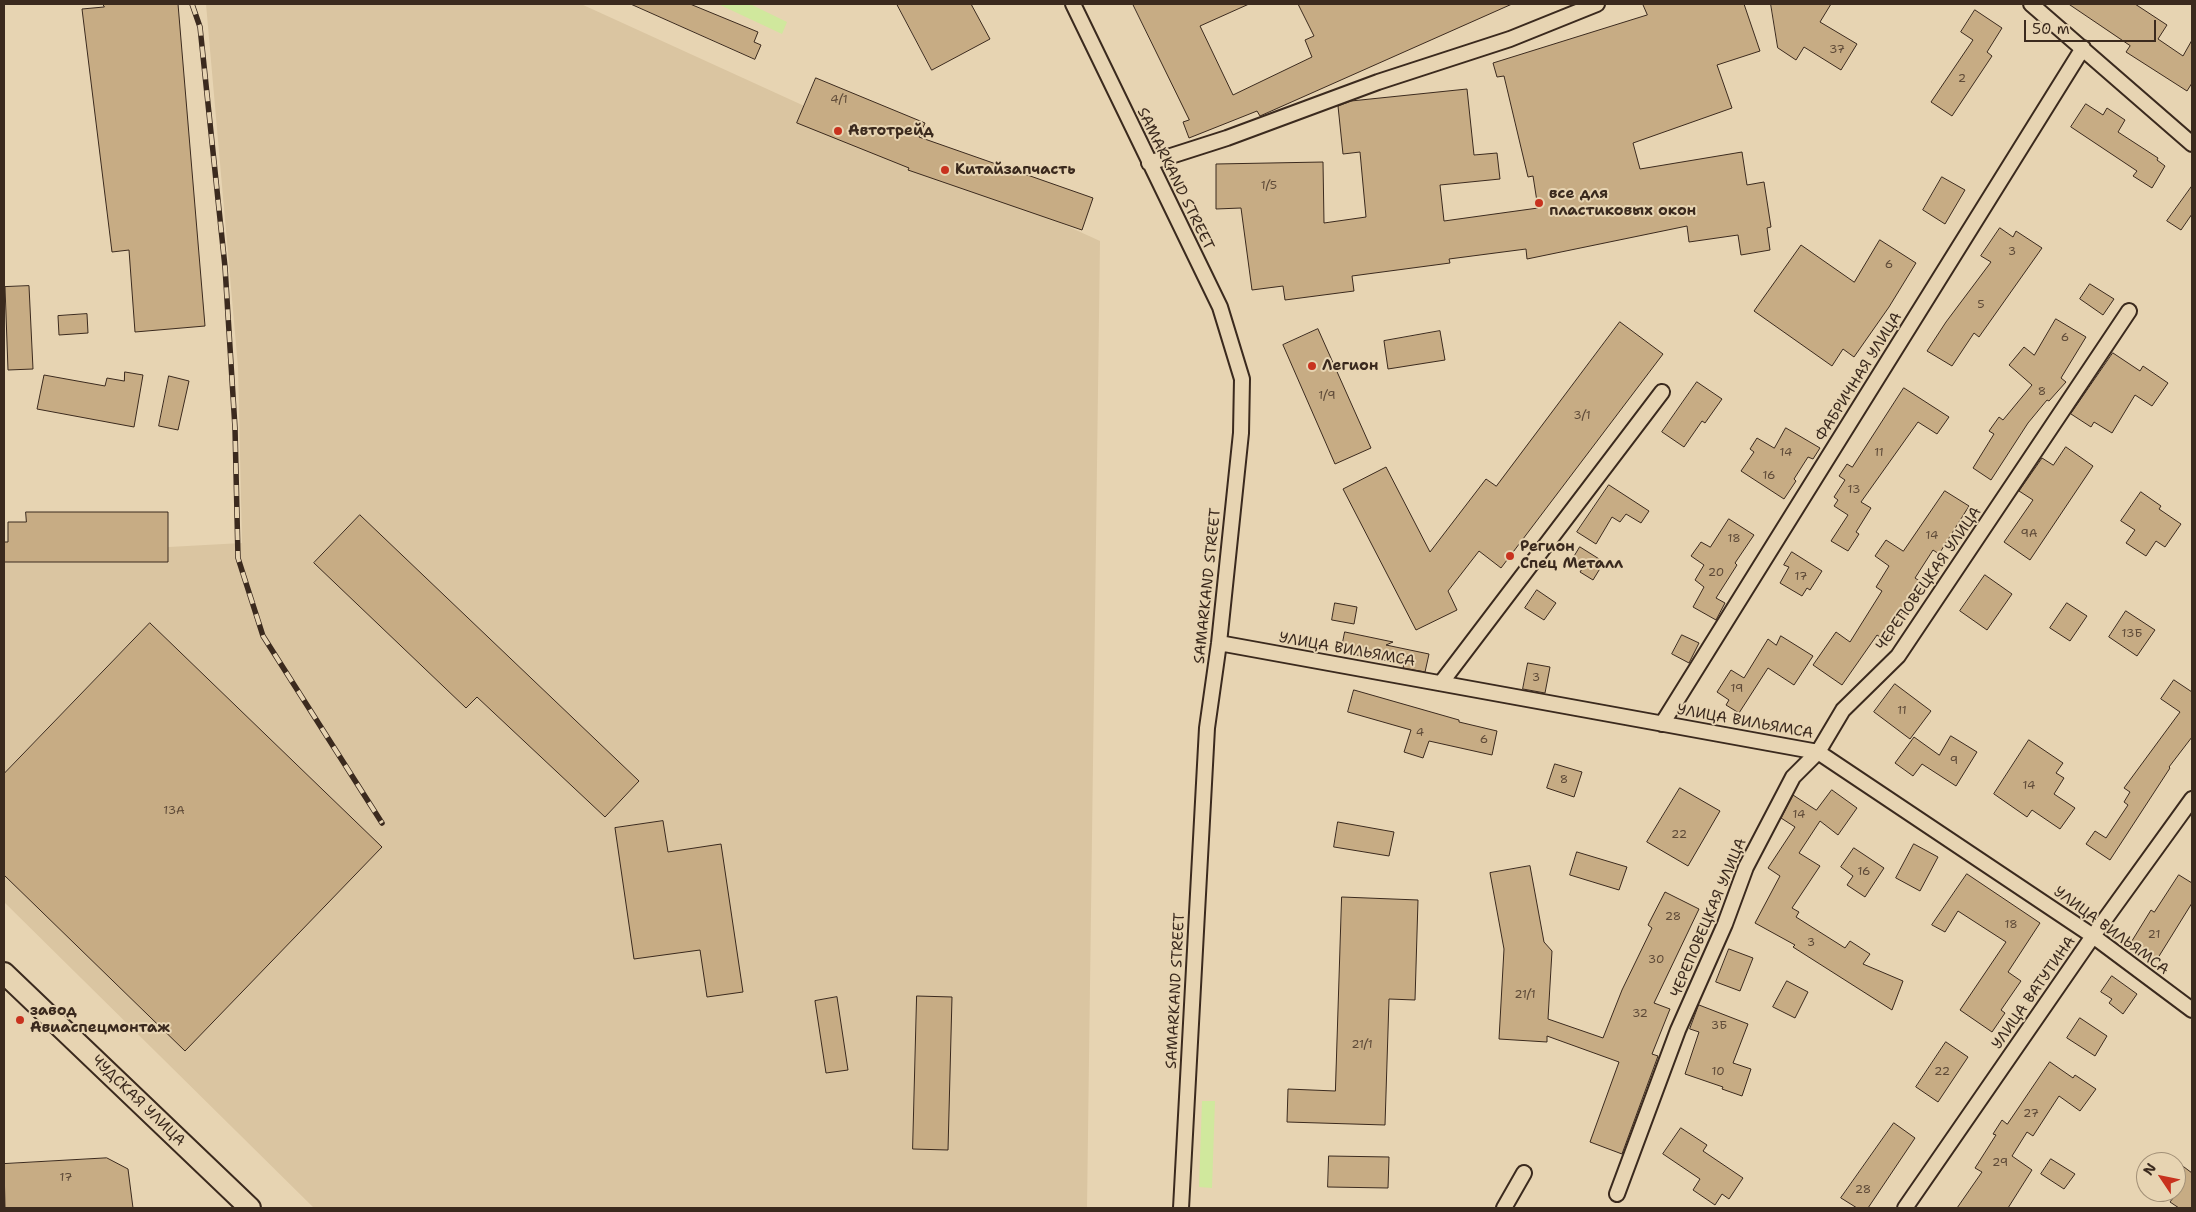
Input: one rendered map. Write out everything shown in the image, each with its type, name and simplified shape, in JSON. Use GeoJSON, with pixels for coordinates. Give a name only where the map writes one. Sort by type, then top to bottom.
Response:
{"type":"FeatureCollection","features":[{"type":"Feature","properties":{"kind":"main road","name":"ЧУДСКАЯ УЛИЦА"},"geometry":{"type":"LineString","coordinates":[[4,973],[250,1208]]}},
{"type":"Feature","properties":{"kind":"street","name":"SAMARKAND STREET"},"geometry":{"type":"LineString","coordinates":[[1073,4],[1220,307],[1242,379],[1241,433],[1219,643],[1207,728],[1181,1208]]}},
{"type":"Feature","properties":{"kind":"street"},"geometry":{"type":"LineString","coordinates":[[1149,163],[1227,138],[1378,82],[1510,39],[1597,4]]}},
{"type":"Feature","properties":{"kind":"street"},"geometry":{"type":"LineString","coordinates":[[2031,4],[2192,144]]}},
{"type":"Feature","properties":{"kind":"street","name":"ФАБРИЧНАЯ УЛИЦА"},"geometry":{"type":"LineString","coordinates":[[1662,724],[2083,48]]}},
{"type":"Feature","properties":{"kind":"street","name":"ЧЕРЕПОВЕЦКАЯ УЛИЦА"},"geometry":{"type":"LineString","coordinates":[[1617,1194],[1678,1030],[1725,924],[1746,867],[1793,777],[1818,752],[1843,710],[1898,656],[2129,311]]}},
{"type":"Feature","properties":{"kind":"street"},"geometry":{"type":"LineString","coordinates":[[1441,683],[1662,392]]}},
{"type":"Feature","properties":{"kind":"street","name":"УЛИЦА ВИЛЬЯМСА"},"geometry":{"type":"LineString","coordinates":[[1219,643],[1818,752],[2093,936],[2192,1010]]}},
{"type":"Feature","properties":{"kind":"street","name":"УЛИЦА ВАТУТИНА"},"geometry":{"type":"LineString","coordinates":[[1905,1208],[2093,936],[2192,799]]}},
{"type":"Feature","properties":{"kind":"street"},"geometry":{"type":"LineString","coordinates":[[1504,1208],[1524,1173]]}},
{"type":"Feature","properties":{"kind":"shaded area"},"geometry":{"type":"Polygon","coordinates":[[[206,4],[581,4],[1100,241],[1087,1208],[314,1208],[4,902],[4,556],[242,543],[238,367],[206,4]]]}},
{"type":"Feature","properties":{"kind":"green space"},"geometry":{"type":"Polygon","coordinates":[[[718,4],[750,4],[787,22],[782,34],[718,4]]]}},
{"type":"Feature","properties":{"kind":"green space"},"geometry":{"type":"Polygon","coordinates":[[[1202,1101],[1215,1101],[1212,1188],[1199,1187],[1202,1101]]]}},
{"type":"Feature","properties":{"kind":"building"},"geometry":{"type":"Polygon","coordinates":[[[103,4],[178,4],[205,326],[135,332],[129,250],[112,252],[82,9],[104,7],[103,4]]]}},
{"type":"Feature","properties":{"kind":"building"},"geometry":{"type":"Polygon","coordinates":[[[631,4],[690,4],[758,32],[754,42],[761,45],[755,59],[631,4]]]}},
{"type":"Feature","properties":{"kind":"building"},"geometry":{"type":"Polygon","coordinates":[[[897,4],[971,4],[990,39],[932,70],[897,4]]]}},
{"type":"Feature","properties":{"kind":"building"},"geometry":{"type":"Polygon","coordinates":[[[1133,4],[1249,4],[1200,26],[1233,95],[1312,57],[1305,40],[1314,36],[1298,4],[1512,4],[1260,116],[1257,111],[1189,138],[1183,122],[1189,120],[1133,4]]]}},
{"type":"Feature","properties":{"kind":"building"},"geometry":{"type":"Polygon","coordinates":[[[1643,4],[1744,4],[1760,51],[1717,65],[1732,108],[1633,143],[1640,169],[1742,152],[1747,185],[1764,182],[1771,227],[1767,228],[1770,250],[1741,255],[1738,235],[1689,242],[1687,226],[1527,259],[1526,249],[1449,259],[1450,263],[1352,276],[1354,291],[1285,300],[1283,286],[1252,290],[1241,208],[1216,209],[1216,164],[1323,162],[1324,223],[1366,217],[1360,152],[1343,154],[1338,106],[1351,101],[1467,89],[1474,155],[1497,153],[1500,179],[1440,185],[1444,221],[1538,208],[1533,176],[1528,177],[1504,76],[1497,77],[1493,63],[1647,15],[1643,4]]]}},
{"type":"Feature","properties":{"kind":"building"},"geometry":{"type":"Polygon","coordinates":[[[1771,4],[1831,4],[1820,22],[1857,44],[1841,70],[1804,47],[1796,60],[1778,48],[1771,4]]]}},
{"type":"Feature","properties":{"kind":"building"},"geometry":{"type":"Polygon","coordinates":[[[2069,4],[2135,4],[2167,25],[2158,39],[2183,56],[2192,40],[2192,83],[2187,91],[2126,52],[2130,46],[2069,4]]]}},
{"type":"Feature","properties":{"kind":"building"},"geometry":{"type":"Polygon","coordinates":[[[1975,10],[2002,28],[1987,52],[1992,56],[1952,116],[1931,102],[1973,40],[1961,32],[1975,10]]]}},
{"type":"Feature","properties":{"kind":"building"},"geometry":{"type":"Polygon","coordinates":[[[816,78],[925,123],[919,137],[1093,198],[1082,230],[908,170],[909,168],[797,123],[816,78]]]}},
{"type":"Feature","properties":{"kind":"building"},"geometry":{"type":"Polygon","coordinates":[[[2086,104],[2103,115],[2107,108],[2125,120],[2118,132],[2158,158],[2157,160],[2165,166],[2152,188],[2133,176],[2137,171],[2071,127],[2086,104]]]}},
{"type":"Feature","properties":{"kind":"building"},"geometry":{"type":"Polygon","coordinates":[[[1942,177],[1965,190],[1945,224],[1923,210],[1942,177]]]}},
{"type":"Feature","properties":{"kind":"building"},"geometry":{"type":"Polygon","coordinates":[[[2192,186],[2192,214],[2181,230],[2167,221],[2192,186]]]}},
{"type":"Feature","properties":{"kind":"building"},"geometry":{"type":"Polygon","coordinates":[[[2000,228],[2013,237],[2016,231],[2042,248],[1979,337],[1974,333],[1952,366],[1927,351],[1946,322],[1991,262],[1981,256],[2000,228]]]}},
{"type":"Feature","properties":{"kind":"building"},"geometry":{"type":"Polygon","coordinates":[[[1880,240],[1916,263],[1889,307],[1854,357],[1843,349],[1832,366],[1754,311],[1801,245],[1854,282],[1880,240]]]}},
{"type":"Feature","properties":{"kind":"building"},"geometry":{"type":"Polygon","coordinates":[[[2090,284],[2114,299],[2103,315],[2080,299],[2090,284]]]}},
{"type":"Feature","properties":{"kind":"building"},"geometry":{"type":"Polygon","coordinates":[[[29,286],[33,369],[8,370],[5,287],[29,286]]]}},
{"type":"Feature","properties":{"kind":"building"},"geometry":{"type":"Polygon","coordinates":[[[87,314],[88,333],[59,335],[58,316],[87,314]]]}},
{"type":"Feature","properties":{"kind":"building"},"geometry":{"type":"Polygon","coordinates":[[[2056,319],[2086,337],[2061,378],[2066,382],[2049,401],[2047,400],[2028,423],[1991,480],[1973,468],[1994,434],[1989,431],[1999,417],[2003,420],[2032,385],[2009,365],[2024,347],[2034,355],[2056,319]]]}},
{"type":"Feature","properties":{"kind":"building"},"geometry":{"type":"Polygon","coordinates":[[[1620,322],[1663,354],[1501,568],[1479,551],[1448,591],[1457,610],[1416,630],[1343,489],[1386,467],[1430,552],[1486,479],[1496,486],[1620,322]]]}},
{"type":"Feature","properties":{"kind":"building"},"geometry":{"type":"Polygon","coordinates":[[[1318,329],[1371,448],[1335,464],[1283,345],[1318,329]]]}},
{"type":"Feature","properties":{"kind":"building"},"geometry":{"type":"Polygon","coordinates":[[[1440,331],[1445,360],[1388,369],[1384,341],[1440,331]]]}},
{"type":"Feature","properties":{"kind":"building"},"geometry":{"type":"Polygon","coordinates":[[[2113,353],[2140,371],[2143,366],[2168,383],[2152,406],[2135,395],[2112,433],[2094,422],[2091,427],[2071,414],[2113,353]]]}},
{"type":"Feature","properties":{"kind":"building"},"geometry":{"type":"Polygon","coordinates":[[[125,372],[143,375],[134,427],[37,409],[44,375],[105,386],[107,378],[124,381],[125,372]]]}},
{"type":"Feature","properties":{"kind":"building"},"geometry":{"type":"Polygon","coordinates":[[[169,376],[189,381],[178,430],[159,426],[169,376]]]}},
{"type":"Feature","properties":{"kind":"building"},"geometry":{"type":"Polygon","coordinates":[[[1697,382],[1722,399],[1705,423],[1702,421],[1684,447],[1662,432],[1697,382]]]}},
{"type":"Feature","properties":{"kind":"building"},"geometry":{"type":"Polygon","coordinates":[[[1904,388],[1949,417],[1937,434],[1918,422],[1861,502],[1871,508],[1856,532],[1859,534],[1848,551],[1831,541],[1848,515],[1834,506],[1838,500],[1834,497],[1845,480],[1839,476],[1847,464],[1852,467],[1904,388]]]}},
{"type":"Feature","properties":{"kind":"building"},"geometry":{"type":"Polygon","coordinates":[[[1786,428],[1820,448],[1813,459],[1808,457],[1784,499],[1741,471],[1754,452],[1750,449],[1757,438],[1774,448],[1786,428]]]}},
{"type":"Feature","properties":{"kind":"building"},"geometry":{"type":"Polygon","coordinates":[[[2066,447],[2093,466],[2030,560],[2004,542],[2033,500],[2019,491],[2042,458],[2053,465],[2066,447]]]}},
{"type":"Feature","properties":{"kind":"building"},"geometry":{"type":"Polygon","coordinates":[[[1609,485],[1649,511],[1641,523],[1626,514],[1620,522],[1612,517],[1596,544],[1577,532],[1609,485]]]}},
{"type":"Feature","properties":{"kind":"building"},"geometry":{"type":"Polygon","coordinates":[[[1945,491],[1969,506],[1939,554],[1933,550],[1915,578],[1921,582],[1885,640],[1877,635],[1842,685],[1813,665],[1836,632],[1850,642],[1882,591],[1876,587],[1889,566],[1875,556],[1886,540],[1903,551],[1945,491]]]}},
{"type":"Feature","properties":{"kind":"building"},"geometry":{"type":"Polygon","coordinates":[[[2141,492],[2161,506],[2159,509],[2181,524],[2165,547],[2156,541],[2146,556],[2126,543],[2135,530],[2121,521],[2141,492]]]}},
{"type":"Feature","properties":{"kind":"building"},"geometry":{"type":"Polygon","coordinates":[[[26,512],[168,512],[168,562],[4,562],[4,542],[8,542],[8,522],[26,522],[26,512]]]}},
{"type":"Feature","properties":{"kind":"building"},"geometry":{"type":"Polygon","coordinates":[[[360,515],[639,781],[605,817],[477,697],[466,708],[314,563],[360,515]]]}},
{"type":"Feature","properties":{"kind":"building"},"geometry":{"type":"Polygon","coordinates":[[[1729,519],[1754,535],[1735,563],[1737,565],[1716,598],[1725,603],[1716,620],[1693,607],[1704,587],[1695,580],[1704,565],[1691,556],[1701,542],[1710,547],[1729,519]]]}},
{"type":"Feature","properties":{"kind":"building"},"geometry":{"type":"Polygon","coordinates":[[[1580,547],[1604,562],[1593,580],[1580,572],[1582,569],[1571,562],[1580,547]]]}},
{"type":"Feature","properties":{"kind":"building"},"geometry":{"type":"Polygon","coordinates":[[[1792,552],[1822,571],[1810,590],[1807,588],[1802,596],[1780,583],[1789,567],[1784,565],[1792,552]]]}},
{"type":"Feature","properties":{"kind":"building"},"geometry":{"type":"Polygon","coordinates":[[[1985,575],[2012,594],[1987,630],[1960,611],[1985,575]]]}},
{"type":"Feature","properties":{"kind":"building"},"geometry":{"type":"Polygon","coordinates":[[[1537,590],[1556,603],[1544,620],[1525,608],[1537,590]]]}},
{"type":"Feature","properties":{"kind":"building"},"geometry":{"type":"Polygon","coordinates":[[[1335,603],[1357,607],[1354,624],[1332,620],[1335,603]]]}},
{"type":"Feature","properties":{"kind":"building"},"geometry":{"type":"Polygon","coordinates":[[[2067,603],[2087,616],[2070,641],[2050,628],[2067,603]]]}},
{"type":"Feature","properties":{"kind":"building"},"geometry":{"type":"Polygon","coordinates":[[[2126,611],[2155,630],[2137,656],[2109,637],[2126,611]]]}},
{"type":"Feature","properties":{"kind":"building"},"geometry":{"type":"Polygon","coordinates":[[[150,623],[382,847],[185,1051],[4,875],[4,774],[150,623]]]}},
{"type":"Feature","properties":{"kind":"building"},"geometry":{"type":"Polygon","coordinates":[[[1345,632],[1393,642],[1386,645],[1429,654],[1425,672],[1403,668],[1404,664],[1341,652],[1345,632]]]}},
{"type":"Feature","properties":{"kind":"building"},"geometry":{"type":"Polygon","coordinates":[[[1682,635],[1699,643],[1689,663],[1672,654],[1682,635]]]}},
{"type":"Feature","properties":{"kind":"building"},"geometry":{"type":"Polygon","coordinates":[[[1781,636],[1813,656],[1794,685],[1768,668],[1739,713],[1726,705],[1729,700],[1717,692],[1731,670],[1744,678],[1768,639],[1776,645],[1781,636]]]}},
{"type":"Feature","properties":{"kind":"building"},"geometry":{"type":"Polygon","coordinates":[[[1528,663],[1550,667],[1545,693],[1523,689],[1528,663]]]}},
{"type":"Feature","properties":{"kind":"building"},"geometry":{"type":"Polygon","coordinates":[[[2174,680],[2192,692],[2192,737],[2169,767],[2110,860],[2086,844],[2095,831],[2106,838],[2128,805],[2124,802],[2130,792],[2124,788],[2180,712],[2161,699],[2174,680]]]}},
{"type":"Feature","properties":{"kind":"building"},"geometry":{"type":"Polygon","coordinates":[[[1895,684],[1931,711],[1910,739],[1874,712],[1895,684]]]}},
{"type":"Feature","properties":{"kind":"building"},"geometry":{"type":"Polygon","coordinates":[[[1354,690],[1459,720],[1459,722],[1497,731],[1492,755],[1429,741],[1423,758],[1404,752],[1411,730],[1348,712],[1354,690]]]}},
{"type":"Feature","properties":{"kind":"building"},"geometry":{"type":"Polygon","coordinates":[[[1951,736],[1977,752],[1956,786],[1922,764],[1913,776],[1895,763],[1914,737],[1939,755],[1951,736]]]}},
{"type":"Feature","properties":{"kind":"building"},"geometry":{"type":"Polygon","coordinates":[[[2029,740],[2063,763],[2056,773],[2064,778],[2054,794],[2075,808],[2060,829],[2032,810],[2027,817],[1994,794],[2029,740]]]}},
{"type":"Feature","properties":{"kind":"building"},"geometry":{"type":"Polygon","coordinates":[[[1555,764],[1582,772],[1574,797],[1547,788],[1555,764]]]}},
{"type":"Feature","properties":{"kind":"building"},"geometry":{"type":"Polygon","coordinates":[[[1680,788],[1720,811],[1688,866],[1647,842],[1680,788]]]}},
{"type":"Feature","properties":{"kind":"building"},"geometry":{"type":"Polygon","coordinates":[[[1832,790],[1857,808],[1838,835],[1820,821],[1799,853],[1820,866],[1792,908],[1799,912],[1796,917],[1845,948],[1850,941],[1870,954],[1863,964],[1903,981],[1892,1010],[1793,947],[1795,945],[1755,923],[1780,876],[1768,868],[1795,827],[1781,818],[1793,795],[1816,810],[1832,790]]]}},
{"type":"Feature","properties":{"kind":"building"},"geometry":{"type":"Polygon","coordinates":[[[663,821],[668,852],[721,844],[743,992],[707,997],[700,950],[634,959],[615,828],[663,821]]]}},
{"type":"Feature","properties":{"kind":"building"},"geometry":{"type":"Polygon","coordinates":[[[1338,822],[1394,832],[1389,856],[1334,847],[1338,822]]]}},
{"type":"Feature","properties":{"kind":"building"},"geometry":{"type":"Polygon","coordinates":[[[1914,844],[1938,857],[1920,891],[1896,878],[1914,844]]]}},
{"type":"Feature","properties":{"kind":"building"},"geometry":{"type":"Polygon","coordinates":[[[1854,848],[1884,868],[1865,897],[1847,885],[1853,876],[1841,867],[1854,848]]]}},
{"type":"Feature","properties":{"kind":"building"},"geometry":{"type":"Polygon","coordinates":[[[1577,852],[1627,867],[1619,890],[1570,875],[1577,852]]]}},
{"type":"Feature","properties":{"kind":"building"},"geometry":{"type":"Polygon","coordinates":[[[1530,866],[1544,942],[1552,951],[1548,1019],[1603,1038],[1622,990],[1652,928],[1648,925],[1665,892],[1699,909],[1654,1003],[1670,1009],[1652,1054],[1658,1056],[1622,1154],[1590,1142],[1619,1062],[1547,1036],[1547,1042],[1499,1039],[1504,949],[1490,873],[1530,866]]]}},
{"type":"Feature","properties":{"kind":"building"},"geometry":{"type":"Polygon","coordinates":[[[1967,874],[2040,923],[2008,972],[2021,981],[2001,1010],[2005,1013],[1992,1032],[1960,1010],[2006,942],[1958,911],[1945,932],[1932,925],[1967,874]]]}},
{"type":"Feature","properties":{"kind":"building"},"geometry":{"type":"Polygon","coordinates":[[[2179,875],[2192,883],[2192,903],[2156,961],[2130,944],[2151,910],[2154,912],[2179,875]]]}},
{"type":"Feature","properties":{"kind":"building"},"geometry":{"type":"Polygon","coordinates":[[[1342,897],[1418,900],[1415,1000],[1389,999],[1385,1125],[1287,1122],[1288,1089],[1335,1091],[1342,897]]]}},
{"type":"Feature","properties":{"kind":"building"},"geometry":{"type":"Polygon","coordinates":[[[1729,949],[1753,958],[1740,991],[1716,982],[1729,949]]]}},
{"type":"Feature","properties":{"kind":"building"},"geometry":{"type":"Polygon","coordinates":[[[2112,976],[2137,994],[2123,1014],[2109,1003],[2112,999],[2101,992],[2112,976]]]}},
{"type":"Feature","properties":{"kind":"building"},"geometry":{"type":"Polygon","coordinates":[[[1787,981],[1808,992],[1795,1018],[1773,1007],[1787,981]]]}},
{"type":"Feature","properties":{"kind":"building"},"geometry":{"type":"Polygon","coordinates":[[[917,996],[952,997],[948,1150],[913,1149],[917,996]]]}},
{"type":"Feature","properties":{"kind":"building"},"geometry":{"type":"Polygon","coordinates":[[[837,997],[848,1070],[826,1073],[815,1001],[837,997]]]}},
{"type":"Feature","properties":{"kind":"building"},"geometry":{"type":"Polygon","coordinates":[[[1699,1005],[1748,1024],[1733,1063],[1751,1069],[1742,1096],[1722,1089],[1723,1087],[1685,1074],[1699,1032],[1690,1029],[1699,1005]]]}},
{"type":"Feature","properties":{"kind":"building"},"geometry":{"type":"Polygon","coordinates":[[[2080,1018],[2107,1036],[2095,1056],[2067,1038],[2080,1018]]]}},
{"type":"Feature","properties":{"kind":"building"},"geometry":{"type":"Polygon","coordinates":[[[1946,1042],[1968,1057],[1938,1102],[1916,1087],[1946,1042]]]}},
{"type":"Feature","properties":{"kind":"building"},"geometry":{"type":"Polygon","coordinates":[[[2050,1062],[2073,1078],[2075,1075],[2096,1089],[2080,1111],[2059,1096],[2033,1136],[2027,1132],[2012,1156],[2032,1170],[2008,1208],[1957,1208],[1982,1172],[1975,1168],[1996,1135],[1993,1134],[2002,1120],[2007,1124],[2050,1062]]]}},
{"type":"Feature","properties":{"kind":"building"},"geometry":{"type":"Polygon","coordinates":[[[1894,1123],[1915,1138],[1868,1208],[1857,1208],[1841,1198],[1894,1123]]]}},
{"type":"Feature","properties":{"kind":"building"},"geometry":{"type":"Polygon","coordinates":[[[1681,1128],[1707,1145],[1703,1151],[1743,1178],[1729,1199],[1722,1194],[1715,1205],[1693,1190],[1700,1179],[1663,1154],[1681,1128]]]}},
{"type":"Feature","properties":{"kind":"building"},"geometry":{"type":"Polygon","coordinates":[[[1329,1156],[1389,1157],[1388,1188],[1328,1187],[1329,1156]]]}},
{"type":"Feature","properties":{"kind":"building"},"geometry":{"type":"Polygon","coordinates":[[[107,1158],[128,1169],[133,1208],[5,1208],[4,1164],[107,1158]]]}},
{"type":"Feature","properties":{"kind":"building"},"geometry":{"type":"Polygon","coordinates":[[[2051,1159],[2075,1174],[2064,1189],[2041,1174],[2051,1159]]]}},
{"type":"Feature","properties":{"kind":"building"},"geometry":{"type":"Polygon","coordinates":[[[2186,1168],[2192,1173],[2192,1208],[2179,1208],[2170,1202],[2186,1202],[2186,1168]]]}},
{"type":"Feature","properties":{"kind":"railway"},"geometry":{"type":"LineString","coordinates":[[192,4],[200,27],[225,267],[235,428],[238,558],[263,636],[382,823]]}},
{"type":"Feature","properties":{"kind":"place","name":"Автотрейд"},"geometry":{"type":"Point","coordinates":[838,131]}},
{"type":"Feature","properties":{"kind":"place","name":"Китайзапчасть"},"geometry":{"type":"Point","coordinates":[945,170]}},
{"type":"Feature","properties":{"kind":"place","name":"все для пластиковых окон"},"geometry":{"type":"Point","coordinates":[1539,203]}},
{"type":"Feature","properties":{"kind":"place","name":"Легион"},"geometry":{"type":"Point","coordinates":[1312,366]}},
{"type":"Feature","properties":{"kind":"place","name":"Регион Спец Металл"},"geometry":{"type":"Point","coordinates":[1510,556]}},
{"type":"Feature","properties":{"kind":"place","name":"завод Авиаспецмонтаж"},"geometry":{"type":"Point","coordinates":[20,1020]}}]}
